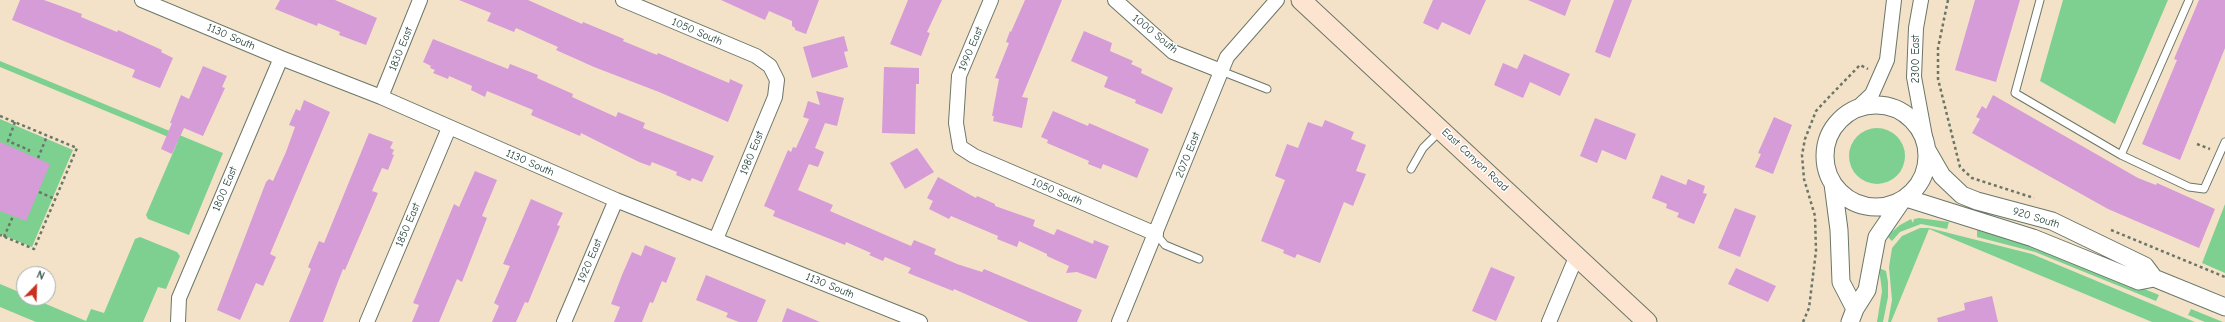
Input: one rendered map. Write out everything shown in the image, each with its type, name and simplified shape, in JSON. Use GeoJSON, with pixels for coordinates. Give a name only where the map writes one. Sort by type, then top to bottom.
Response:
{"type":"FeatureCollection","features":[{"type":"Feature","properties":{"kind":"main road","name":"East Canyon Road"},"geometry":{"type":"LineString","coordinates":[[1301,0],[1577,255],[1647,322]]}},
{"type":"Feature","properties":{"kind":"street","name":"1130 South"},"geometry":{"type":"LineString","coordinates":[[142,0],[281,58],[381,97],[616,200],[920,322]]}},
{"type":"Feature","properties":{"kind":"street","name":"1830 East"},"geometry":{"type":"LineString","coordinates":[[381,97],[420,0]]}},
{"type":"Feature","properties":{"kind":"street","name":"1050 South"},"geometry":{"type":"LineString","coordinates":[[622,0],[756,56],[770,66]]}},
{"type":"Feature","properties":{"kind":"street","name":"1990 East"},"geometry":{"type":"LineString","coordinates":[[960,147],[956,123],[959,76],[991,0]]}},
{"type":"Feature","properties":{"kind":"street","name":"1000 South"},"geometry":{"type":"LineString","coordinates":[[1115,0],[1173,52],[1221,71]]}},
{"type":"Feature","properties":{"kind":"street","name":"2070 East"},"geometry":{"type":"LineString","coordinates":[[1119,322],[1227,57],[1277,0]]}},
{"type":"Feature","properties":{"kind":"street"},"geometry":{"type":"LineString","coordinates":[[1852,315],[1841,282],[1839,230],[1833,184],[1827,171],[1825,156],[1827,141],[1834,128],[1844,117],[1856,109],[1872,94],[1886,60],[1894,0]]}},
{"type":"Feature","properties":{"kind":"street","name":"2300 East"},"geometry":{"type":"LineString","coordinates":[[1921,0],[1916,28],[1914,77],[1926,146]]}},
{"type":"Feature","properties":{"kind":"street","name":"1800 East"},"geometry":{"type":"LineString","coordinates":[[178,322],[179,298],[281,58]]}},
{"type":"Feature","properties":{"kind":"street","name":"1980 East"},"geometry":{"type":"LineString","coordinates":[[716,240],[775,97],[777,80],[770,66]]}},
{"type":"Feature","properties":{"kind":"street"},"geometry":{"type":"LineString","coordinates":[[1852,315],[1867,290],[1877,237],[1903,200],[1916,189],[1923,177],[1927,164],[1926,146],[1920,129],[1910,118],[1898,110],[1884,106],[1870,106],[1856,109]]}},
{"type":"Feature","properties":{"kind":"street","name":"1850 East"},"geometry":{"type":"LineString","coordinates":[[367,322],[449,128]]}},
{"type":"Feature","properties":{"kind":"street","name":"920 South"},"geometry":{"type":"LineString","coordinates":[[1926,146],[1942,176],[1962,195],[1977,201],[2052,221],[2145,266],[2154,278],[2225,307]]}},
{"type":"Feature","properties":{"kind":"street","name":"1050 South"},"geometry":{"type":"LineString","coordinates":[[960,147],[974,156],[1156,234]]}},
{"type":"Feature","properties":{"kind":"street"},"geometry":{"type":"LineString","coordinates":[[1833,184],[1846,198],[1863,206],[1889,206],[1903,200]]}},
{"type":"Feature","properties":{"kind":"street","name":"1920 East"},"geometry":{"type":"LineString","coordinates":[[564,322],[616,200]]}},
{"type":"Feature","properties":{"kind":"street","name":"920 South"},"geometry":{"type":"LineString","coordinates":[[1903,200],[2033,238],[2139,281],[2154,278]]}},
{"type":"Feature","properties":{"kind":"street"},"geometry":{"type":"LineString","coordinates":[[1549,322],[1577,255]]}},
{"type":"Feature","properties":{"kind":"lane"},"geometry":{"type":"LineString","coordinates":[[2040,0],[2015,93],[2121,155],[2189,187],[2204,189],[2225,142]]}},
{"type":"Feature","properties":{"kind":"lane"},"geometry":{"type":"LineString","coordinates":[[2121,155],[2189,0]]}},
{"type":"Feature","properties":{"kind":"lane"},"geometry":{"type":"LineString","coordinates":[[1221,71],[1267,89]]}},
{"type":"Feature","properties":{"kind":"lane"},"geometry":{"type":"LineString","coordinates":[[1411,169],[1424,148],[1441,129]]}},
{"type":"Feature","properties":{"kind":"lane"},"geometry":{"type":"LineString","coordinates":[[1156,234],[1165,245],[1199,259]]}},
{"type":"Feature","properties":{"kind":"path"},"geometry":{"type":"LineString","coordinates":[[1948,0],[1938,48],[1938,79],[1960,167],[1972,178],[2037,199]]}},
{"type":"Feature","properties":{"kind":"path"},"geometry":{"type":"LineString","coordinates":[[0,116],[77,148],[34,249],[0,235]]}},
{"type":"Feature","properties":{"kind":"path"},"geometry":{"type":"LineString","coordinates":[[15,122],[8,141],[29,150],[28,154]]}},
{"type":"Feature","properties":{"kind":"path"},"geometry":{"type":"LineString","coordinates":[[38,158],[47,136]]}},
{"type":"Feature","properties":{"kind":"path"},"geometry":{"type":"LineString","coordinates":[[2197,144],[2211,149]]}},
{"type":"Feature","properties":{"kind":"path"},"geometry":{"type":"LineString","coordinates":[[39,192],[55,199]]}},
{"type":"Feature","properties":{"kind":"path"},"geometry":{"type":"LineString","coordinates":[[4,237],[13,216]]}},
{"type":"Feature","properties":{"kind":"path"},"geometry":{"type":"LineString","coordinates":[[2107,228],[2225,277]]}},
{"type":"Feature","properties":{"kind":"green space"},"geometry":{"type":"Polygon","coordinates":[[[2063,0],[2168,0],[2115,124],[2040,81],[2063,0]]]}},
{"type":"Feature","properties":{"kind":"green space"},"geometry":{"type":"Polygon","coordinates":[[[0,61],[223,153],[189,235],[148,219],[146,215],[178,141],[0,67],[0,61]]]}},
{"type":"Feature","properties":{"kind":"green space"},"geometry":{"type":"Polygon","coordinates":[[[0,119],[73,150],[32,247],[0,234],[0,119]]]}},
{"type":"Feature","properties":{"kind":"green space"},"geometry":{"type":"Polygon","coordinates":[[[1877,128],[1888,131],[1897,136],[1902,145],[1905,156],[1902,167],[1897,176],[1888,181],[1877,184],[1866,181],[1857,176],[1852,167],[1849,156],[1852,145],[1857,136],[1866,131],[1877,128]]]}},
{"type":"Feature","properties":{"kind":"green space"},"geometry":{"type":"Polygon","coordinates":[[[2225,204],[2225,273],[2202,263],[2225,204]]]}},
{"type":"Feature","properties":{"kind":"green space"},"geometry":{"type":"Polygon","coordinates":[[[1919,218],[1949,222],[1947,229],[1921,224],[1900,232],[1892,241],[1887,236],[1900,225],[1911,219],[1913,223],[1914,219],[1919,218]]]}},
{"type":"Feature","properties":{"kind":"green space"},"geometry":{"type":"Polygon","coordinates":[[[1920,228],[1929,228],[2032,254],[2195,322],[2152,322],[1929,229],[1891,322],[1888,322],[1892,300],[1889,267],[1892,248],[1902,236],[1920,228]]]}},
{"type":"Feature","properties":{"kind":"green space"},"geometry":{"type":"Polygon","coordinates":[[[1977,230],[2040,246],[2159,295],[2156,301],[2035,252],[1977,237],[1977,230]]]}},
{"type":"Feature","properties":{"kind":"green space"},"geometry":{"type":"Polygon","coordinates":[[[140,237],[177,252],[180,256],[166,289],[158,287],[143,322],[36,322],[0,307],[0,284],[16,291],[16,306],[51,306],[86,321],[91,309],[104,313],[135,239],[140,237]]]}},
{"type":"Feature","properties":{"kind":"green space"},"geometry":{"type":"Polygon","coordinates":[[[1879,268],[1886,271],[1888,282],[1888,297],[1883,322],[1877,322],[1882,291],[1879,268]]]}},
{"type":"Feature","properties":{"kind":"green space"},"geometry":{"type":"Polygon","coordinates":[[[2191,309],[2223,322],[2205,322],[2188,315],[2191,309]]]}},
{"type":"Feature","properties":{"kind":"building"},"geometry":{"type":"Polygon","coordinates":[[[20,0],[44,0],[82,14],[81,17],[117,32],[118,30],[162,50],[161,52],[173,58],[160,88],[132,77],[135,70],[12,20],[20,0]]]}},
{"type":"Feature","properties":{"kind":"building"},"geometry":{"type":"Polygon","coordinates":[[[280,0],[335,0],[377,18],[366,45],[339,35],[340,32],[318,23],[317,26],[275,9],[280,0]]]}},
{"type":"Feature","properties":{"kind":"building"},"geometry":{"type":"Polygon","coordinates":[[[459,0],[528,0],[582,24],[583,22],[624,39],[623,41],[657,55],[658,53],[729,83],[730,79],[743,85],[728,122],[659,92],[594,67],[556,50],[558,47],[516,28],[514,32],[487,21],[491,13],[459,0]]]}},
{"type":"Feature","properties":{"kind":"building"},"geometry":{"type":"Polygon","coordinates":[[[721,0],[819,0],[806,34],[795,30],[792,26],[792,21],[769,11],[765,20],[721,0]]]}},
{"type":"Feature","properties":{"kind":"building"},"geometry":{"type":"Polygon","coordinates":[[[908,0],[942,0],[927,32],[930,33],[921,56],[890,44],[908,0]]]}},
{"type":"Feature","properties":{"kind":"building"},"geometry":{"type":"Polygon","coordinates":[[[1025,0],[1062,0],[1022,97],[1028,98],[1022,128],[993,121],[994,116],[992,116],[999,79],[995,78],[1009,43],[1006,42],[1010,31],[1011,32],[1025,0]]]}},
{"type":"Feature","properties":{"kind":"building"},"geometry":{"type":"Polygon","coordinates":[[[1433,0],[1486,0],[1470,35],[1442,22],[1438,30],[1423,23],[1433,0]]]}},
{"type":"Feature","properties":{"kind":"building"},"geometry":{"type":"Polygon","coordinates":[[[1528,0],[1571,0],[1565,16],[1528,0]]]}},
{"type":"Feature","properties":{"kind":"building"},"geometry":{"type":"Polygon","coordinates":[[[1614,0],[1632,0],[1610,58],[1595,52],[1614,0]]]}},
{"type":"Feature","properties":{"kind":"building"},"geometry":{"type":"Polygon","coordinates":[[[1975,0],[2020,0],[1996,82],[1955,70],[1975,0]]]}},
{"type":"Feature","properties":{"kind":"building"},"geometry":{"type":"Polygon","coordinates":[[[2199,0],[2225,0],[2225,48],[2180,160],[2142,144],[2177,60],[2174,59],[2199,0]]]}},
{"type":"Feature","properties":{"kind":"building"},"geometry":{"type":"Polygon","coordinates":[[[1084,31],[1112,43],[1110,51],[1133,61],[1131,64],[1142,69],[1141,73],[1173,88],[1162,114],[1135,103],[1136,100],[1104,87],[1108,77],[1071,61],[1084,31]]]}},
{"type":"Feature","properties":{"kind":"building"},"geometry":{"type":"Polygon","coordinates":[[[844,36],[848,51],[844,52],[848,67],[812,78],[803,47],[844,36]]]}},
{"type":"Feature","properties":{"kind":"building"},"geometry":{"type":"Polygon","coordinates":[[[433,39],[508,69],[510,64],[538,75],[537,78],[573,94],[572,97],[616,117],[618,112],[645,123],[643,128],[714,156],[702,182],[692,178],[690,181],[676,175],[677,172],[652,162],[650,166],[639,162],[581,133],[580,136],[531,115],[533,110],[487,91],[485,97],[471,90],[472,86],[449,76],[448,79],[433,73],[435,70],[423,62],[433,39]]]}},
{"type":"Feature","properties":{"kind":"building"},"geometry":{"type":"Polygon","coordinates":[[[1524,54],[1570,74],[1560,96],[1530,82],[1523,98],[1494,85],[1503,63],[1517,69],[1524,54]]]}},
{"type":"Feature","properties":{"kind":"building"},"geometry":{"type":"Polygon","coordinates":[[[203,66],[227,76],[222,87],[225,88],[203,136],[184,128],[172,154],[161,149],[172,123],[170,123],[181,95],[189,99],[203,66]]]}},
{"type":"Feature","properties":{"kind":"building"},"geometry":{"type":"Polygon","coordinates":[[[884,67],[919,68],[919,84],[916,84],[915,134],[882,133],[884,67]]]}},
{"type":"Feature","properties":{"kind":"building"},"geometry":{"type":"Polygon","coordinates":[[[816,91],[844,98],[837,126],[825,123],[815,148],[824,152],[818,167],[809,164],[798,190],[833,205],[830,211],[911,246],[914,240],[936,249],[934,254],[957,264],[982,272],[984,269],[1082,310],[1077,322],[1029,322],[954,289],[953,291],[908,273],[911,268],[885,257],[883,261],[869,255],[871,253],[846,242],[845,245],[773,216],[775,211],[764,206],[788,150],[791,152],[793,147],[796,148],[809,119],[803,117],[808,101],[820,105],[816,91]]]}},
{"type":"Feature","properties":{"kind":"building"},"geometry":{"type":"Polygon","coordinates":[[[1993,95],[2138,178],[2156,185],[2157,183],[2215,209],[2199,248],[2108,209],[1972,133],[1980,119],[1976,117],[1982,106],[1986,109],[1993,95]]]}},
{"type":"Feature","properties":{"kind":"building"},"geometry":{"type":"Polygon","coordinates":[[[304,100],[330,112],[270,254],[276,257],[263,286],[256,283],[240,320],[217,310],[266,182],[269,179],[273,181],[286,152],[295,127],[289,125],[296,109],[300,111],[304,100]]]}},
{"type":"Feature","properties":{"kind":"building"},"geometry":{"type":"Polygon","coordinates":[[[1053,111],[1088,126],[1089,123],[1149,149],[1137,178],[1103,164],[1101,169],[1088,164],[1089,161],[1047,143],[1048,140],[1041,137],[1053,111]]]}},
{"type":"Feature","properties":{"kind":"building"},"geometry":{"type":"Polygon","coordinates":[[[1774,117],[1792,125],[1773,174],[1755,167],[1761,154],[1758,153],[1774,117]]]}},
{"type":"Feature","properties":{"kind":"building"},"geometry":{"type":"Polygon","coordinates":[[[1595,118],[1636,134],[1626,160],[1602,150],[1597,163],[1580,156],[1595,118]]]}},
{"type":"Feature","properties":{"kind":"building"},"geometry":{"type":"Polygon","coordinates":[[[1325,120],[1354,132],[1351,139],[1366,145],[1356,171],[1366,174],[1353,206],[1344,202],[1320,263],[1297,254],[1295,258],[1283,253],[1284,250],[1261,241],[1285,180],[1275,176],[1287,144],[1298,148],[1308,122],[1322,127],[1325,120]]]}},
{"type":"Feature","properties":{"kind":"building"},"geometry":{"type":"Polygon","coordinates":[[[369,133],[393,142],[390,148],[394,150],[392,154],[394,155],[388,170],[382,168],[372,191],[378,193],[345,270],[343,269],[323,322],[289,322],[311,269],[308,267],[319,241],[324,243],[369,133]]]}},
{"type":"Feature","properties":{"kind":"building"},"geometry":{"type":"Polygon","coordinates":[[[0,142],[50,164],[26,221],[0,211],[0,142]]]}},
{"type":"Feature","properties":{"kind":"building"},"geometry":{"type":"Polygon","coordinates":[[[917,148],[934,172],[905,189],[890,163],[917,148]]]}},
{"type":"Feature","properties":{"kind":"building"},"geometry":{"type":"Polygon","coordinates":[[[475,171],[497,180],[482,216],[487,218],[462,282],[457,279],[439,322],[412,322],[419,305],[413,303],[454,204],[459,207],[475,171]]]}},
{"type":"Feature","properties":{"kind":"building"},"geometry":{"type":"Polygon","coordinates":[[[1661,175],[1686,185],[1688,179],[1705,186],[1703,193],[1707,194],[1694,224],[1677,217],[1679,213],[1666,208],[1667,204],[1652,198],[1661,175]]]}},
{"type":"Feature","properties":{"kind":"building"},"geometry":{"type":"Polygon","coordinates":[[[938,177],[976,198],[977,196],[995,204],[995,206],[1035,220],[1033,226],[1054,235],[1057,229],[1093,244],[1094,240],[1109,246],[1096,279],[1077,272],[1066,273],[1069,266],[1047,256],[1047,254],[1019,241],[1017,247],[997,239],[998,236],[951,216],[949,219],[929,209],[933,201],[927,198],[938,177]]]}},
{"type":"Feature","properties":{"kind":"building"},"geometry":{"type":"Polygon","coordinates":[[[531,199],[563,213],[557,225],[560,226],[528,303],[525,302],[516,322],[492,322],[499,306],[494,303],[510,266],[503,264],[531,199]]]}},
{"type":"Feature","properties":{"kind":"building"},"geometry":{"type":"Polygon","coordinates":[[[1735,208],[1756,216],[1740,257],[1718,248],[1735,208]]]}},
{"type":"Feature","properties":{"kind":"building"},"geometry":{"type":"Polygon","coordinates":[[[645,245],[676,258],[666,283],[662,281],[653,303],[650,302],[642,322],[614,322],[620,307],[611,304],[622,275],[632,252],[641,256],[645,245]]]}},
{"type":"Feature","properties":{"kind":"building"},"geometry":{"type":"Polygon","coordinates":[[[1491,267],[1515,277],[1496,321],[1472,311],[1491,267]]]}},
{"type":"Feature","properties":{"kind":"building"},"geometry":{"type":"Polygon","coordinates":[[[1736,268],[1776,286],[1768,302],[1728,284],[1736,268]]]}},
{"type":"Feature","properties":{"kind":"building"},"geometry":{"type":"Polygon","coordinates":[[[706,275],[766,300],[757,322],[739,322],[726,317],[728,313],[696,300],[706,275]]]}},
{"type":"Feature","properties":{"kind":"building"},"geometry":{"type":"Polygon","coordinates":[[[1992,296],[1998,322],[1938,322],[1937,318],[1965,310],[1964,303],[1992,296]]]}},
{"type":"Feature","properties":{"kind":"building"},"geometry":{"type":"Polygon","coordinates":[[[787,308],[820,322],[782,322],[787,308]]]}}]}
